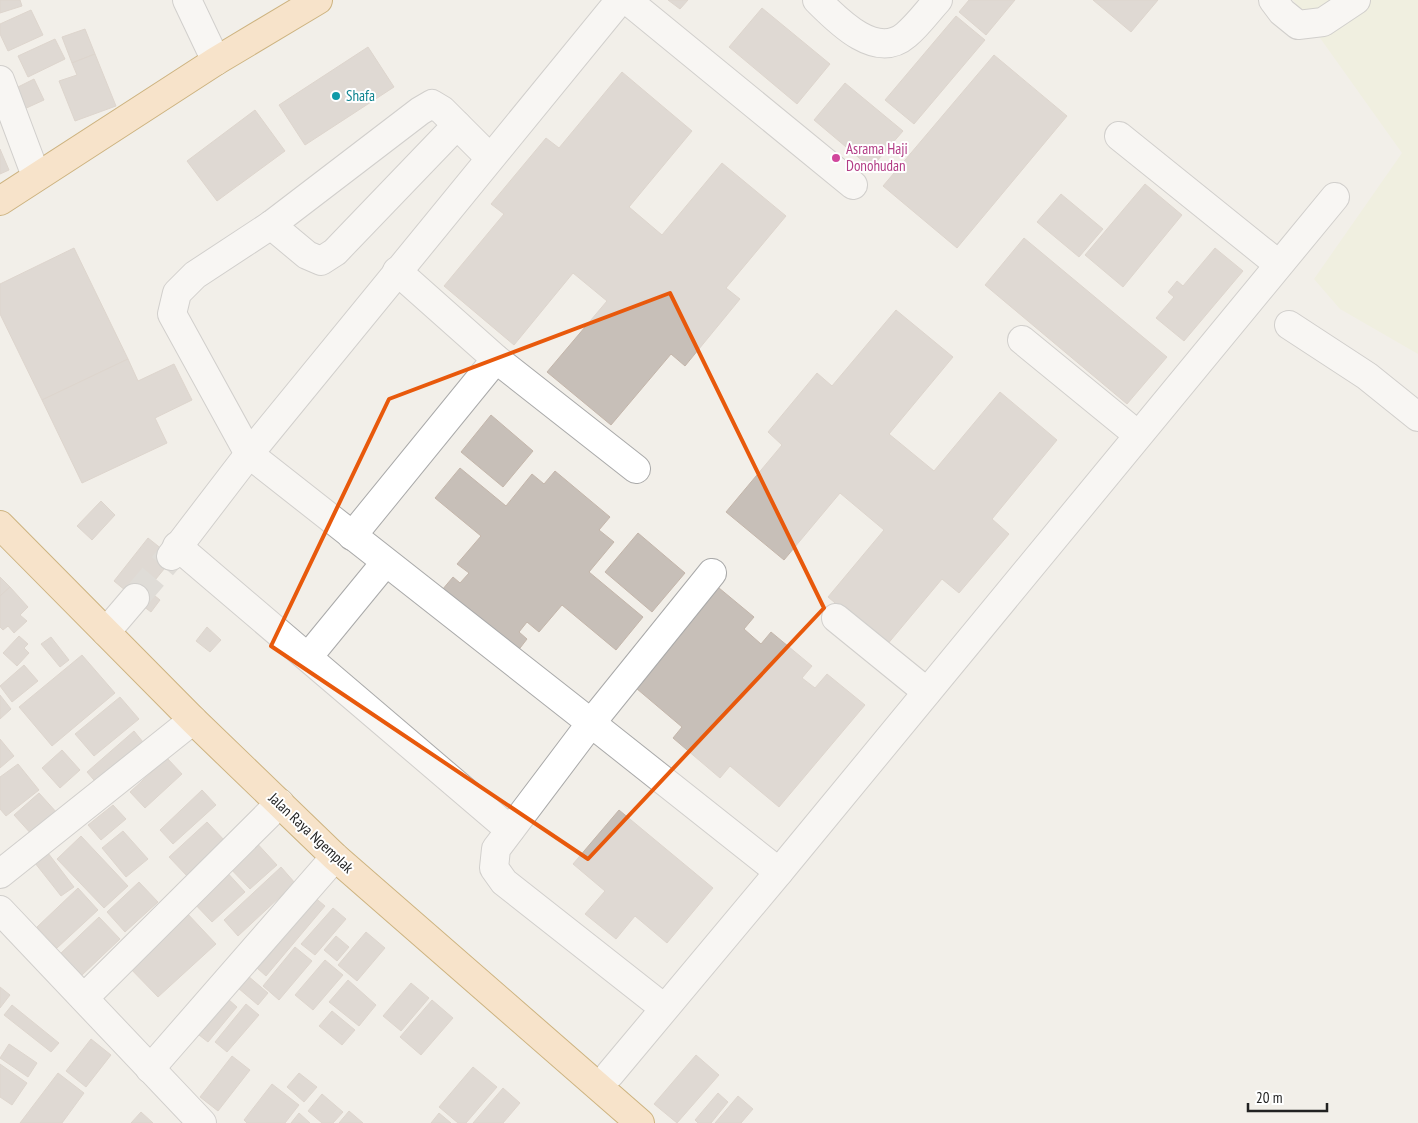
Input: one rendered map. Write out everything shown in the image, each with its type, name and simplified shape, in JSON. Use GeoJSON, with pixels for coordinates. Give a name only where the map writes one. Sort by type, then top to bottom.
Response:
{"type":"FeatureCollection","features":[{"type":"Feature","properties":{"kind":"main road"},"geometry":{"type":"LineString","coordinates":[[0,201],[216,61],[318,0]]}},
{"type":"Feature","properties":{"kind":"main road","name":"Jalan Raya Ngemplak"},"geometry":{"type":"LineString","coordinates":[[0,525],[193,720],[335,857],[630,1120]]}},
{"type":"Feature","properties":{"kind":"street"},"geometry":{"type":"LineString","coordinates":[[187,0],[216,61]]}},
{"type":"Feature","properties":{"kind":"street"},"geometry":{"type":"LineString","coordinates":[[510,830],[308,657],[174,551],[249,454],[397,271],[620,0]]}},
{"type":"Feature","properties":{"kind":"street"},"geometry":{"type":"LineString","coordinates":[[627,0],[853,185]]}},
{"type":"Feature","properties":{"kind":"street"},"geometry":{"type":"LineString","coordinates":[[817,0],[846,29],[865,39],[886,43],[905,36],[938,0]]}},
{"type":"Feature","properties":{"kind":"street"},"geometry":{"type":"LineString","coordinates":[[1273,0],[1282,12],[1298,24],[1323,22],[1356,0]]}},
{"type":"Feature","properties":{"kind":"street"},"geometry":{"type":"LineString","coordinates":[[0,80],[36,176]]}},
{"type":"Feature","properties":{"kind":"street"},"geometry":{"type":"LineString","coordinates":[[490,158],[442,110],[432,104],[420,111],[271,225],[195,275],[177,293],[172,314],[249,454],[779,872]]}},
{"type":"Feature","properties":{"kind":"street"},"geometry":{"type":"LineString","coordinates":[[271,225],[307,255],[321,261],[335,252],[457,125]]}},
{"type":"Feature","properties":{"kind":"street"},"geometry":{"type":"LineString","coordinates":[[1119,136],[1278,264]]}},
{"type":"Feature","properties":{"kind":"street"},"geometry":{"type":"LineString","coordinates":[[610,1074],[779,872],[1335,196]]}},
{"type":"Feature","properties":{"kind":"street"},"geometry":{"type":"LineString","coordinates":[[397,271],[496,359],[636,469]]}},
{"type":"Feature","properties":{"kind":"street"},"geometry":{"type":"LineString","coordinates":[[1289,325],[1367,376],[1418,417]]}},
{"type":"Feature","properties":{"kind":"street"},"geometry":{"type":"LineString","coordinates":[[1022,340],[1138,435]]}},
{"type":"Feature","properties":{"kind":"street"},"geometry":{"type":"LineString","coordinates":[[352,536],[496,359]]}},
{"type":"Feature","properties":{"kind":"street"},"geometry":{"type":"LineString","coordinates":[[308,657],[385,563]]}},
{"type":"Feature","properties":{"kind":"street"},"geometry":{"type":"LineString","coordinates":[[664,1008],[504,882],[494,868],[496,849],[591,723],[712,573]]}},
{"type":"Feature","properties":{"kind":"street"},"geometry":{"type":"LineString","coordinates":[[106,632],[135,598]]}},
{"type":"Feature","properties":{"kind":"street"},"geometry":{"type":"LineString","coordinates":[[836,618],[927,692]]}},
{"type":"Feature","properties":{"kind":"street"},"geometry":{"type":"LineString","coordinates":[[0,874],[193,720]]}},
{"type":"Feature","properties":{"kind":"street"},"geometry":{"type":"LineString","coordinates":[[84,998],[280,804]]}},
{"type":"Feature","properties":{"kind":"street"},"geometry":{"type":"LineString","coordinates":[[150,1069],[335,857]]}},
{"type":"Feature","properties":{"kind":"street"},"geometry":{"type":"LineString","coordinates":[[0,910],[197,1121]]}},
{"type":"Feature","properties":{"kind":"highlighted area"},"geometry":{"type":"Polygon","coordinates":[[[670,293],[824,608],[588,859],[271,646],[389,399],[670,293]]]}},
{"type":"Feature","properties":{"kind":"green space"},"geometry":{"type":"Polygon","coordinates":[[[1293,0],[1418,0],[1418,354],[1340,309],[1314,279],[1402,153],[1293,0]]]}},
{"type":"Feature","properties":{"kind":"building"},"geometry":{"type":"Polygon","coordinates":[[[0,0],[20,0],[22,6],[0,13],[0,0]]]}},
{"type":"Feature","properties":{"kind":"building"},"geometry":{"type":"Polygon","coordinates":[[[668,0],[688,0],[680,9],[668,0]]]}},
{"type":"Feature","properties":{"kind":"building"},"geometry":{"type":"Polygon","coordinates":[[[969,0],[1015,0],[986,35],[959,12],[969,0]]]}},
{"type":"Feature","properties":{"kind":"building"},"geometry":{"type":"Polygon","coordinates":[[[1093,0],[1158,0],[1131,32],[1093,0]]]}},
{"type":"Feature","properties":{"kind":"building"},"geometry":{"type":"Polygon","coordinates":[[[762,8],[830,64],[797,104],[729,47],[762,8]]]}},
{"type":"Feature","properties":{"kind":"building"},"geometry":{"type":"Polygon","coordinates":[[[31,10],[43,35],[8,51],[0,34],[0,24],[31,10]]]}},
{"type":"Feature","properties":{"kind":"building"},"geometry":{"type":"Polygon","coordinates":[[[956,16],[985,40],[914,124],[885,100],[956,16]]]}},
{"type":"Feature","properties":{"kind":"building"},"geometry":{"type":"Polygon","coordinates":[[[85,29],[95,54],[72,63],[62,37],[85,29]]]}},
{"type":"Feature","properties":{"kind":"building"},"geometry":{"type":"Polygon","coordinates":[[[55,39],[65,59],[28,77],[18,56],[55,39]]]}},
{"type":"Feature","properties":{"kind":"building","name":"Shafa"},"geometry":{"type":"Polygon","coordinates":[[[368,47],[394,87],[305,145],[279,105],[368,47]]]}},
{"type":"Feature","properties":{"kind":"building"},"geometry":{"type":"Polygon","coordinates":[[[95,54],[116,106],[75,121],[59,81],[77,75],[72,63],[95,54]]]}},
{"type":"Feature","properties":{"kind":"building"},"geometry":{"type":"Polygon","coordinates":[[[994,55],[1067,116],[957,248],[883,186],[994,55]]]}},
{"type":"Feature","properties":{"kind":"building"},"geometry":{"type":"Polygon","coordinates":[[[622,72],[692,131],[629,207],[662,235],[722,163],[786,216],[726,288],[740,299],[685,366],[671,354],[611,425],[547,372],[607,301],[573,273],[514,345],[444,286],[504,214],[491,204],[546,138],[559,148],[622,72]]]}},
{"type":"Feature","properties":{"kind":"building"},"geometry":{"type":"Polygon","coordinates":[[[34,79],[44,100],[22,110],[12,90],[34,79]]]}},
{"type":"Feature","properties":{"kind":"building"},"geometry":{"type":"Polygon","coordinates":[[[845,83],[903,131],[871,168],[814,120],[845,83]]]}},
{"type":"Feature","properties":{"kind":"building"},"geometry":{"type":"Polygon","coordinates":[[[255,110],[285,151],[217,201],[187,161],[255,110]]]}},
{"type":"Feature","properties":{"kind":"building"},"geometry":{"type":"Polygon","coordinates":[[[0,149],[9,170],[0,174],[0,149]]]}},
{"type":"Feature","properties":{"kind":"building"},"geometry":{"type":"Polygon","coordinates":[[[1145,184],[1182,215],[1123,287],[1085,255],[1145,184]]]}},
{"type":"Feature","properties":{"kind":"building"},"geometry":{"type":"Polygon","coordinates":[[[1061,194],[1103,229],[1079,257],[1037,222],[1061,194]]]}},
{"type":"Feature","properties":{"kind":"building"},"geometry":{"type":"Polygon","coordinates":[[[1024,238],[1167,357],[1127,404],[985,285],[1024,238]]]}},
{"type":"Feature","properties":{"kind":"building"},"geometry":{"type":"Polygon","coordinates":[[[74,248],[128,359],[42,400],[0,314],[0,284],[74,248]]]}},
{"type":"Feature","properties":{"kind":"building"},"geometry":{"type":"Polygon","coordinates":[[[1215,248],[1243,271],[1184,341],[1156,318],[1174,297],[1168,292],[1177,281],[1183,286],[1215,248]]]}},
{"type":"Feature","properties":{"kind":"building"},"geometry":{"type":"Polygon","coordinates":[[[896,310],[953,357],[889,434],[934,471],[1000,392],[1057,440],[992,519],[1009,534],[959,593],[942,579],[886,646],[828,597],[884,530],[840,493],[784,560],[726,512],[782,445],[768,432],[817,373],[832,386],[896,310]]]}},
{"type":"Feature","properties":{"kind":"building"},"geometry":{"type":"Polygon","coordinates":[[[128,359],[138,381],[174,364],[192,400],[155,418],[167,443],[82,483],[42,400],[128,359]]]}},
{"type":"Feature","properties":{"kind":"building"},"geometry":{"type":"Polygon","coordinates":[[[491,415],[533,451],[503,487],[461,452],[491,415]]]}},
{"type":"Feature","properties":{"kind":"building"},"geometry":{"type":"Polygon","coordinates":[[[460,468],[506,506],[532,474],[544,484],[555,471],[610,517],[599,530],[614,542],[589,572],[643,617],[616,650],[562,605],[539,632],[527,622],[519,632],[527,639],[517,652],[442,590],[453,577],[460,583],[469,573],[457,564],[481,536],[435,498],[460,468]]]}},
{"type":"Feature","properties":{"kind":"building"},"geometry":{"type":"Polygon","coordinates":[[[101,501],[115,515],[92,540],[77,526],[101,501]]]}},
{"type":"Feature","properties":{"kind":"building"},"geometry":{"type":"Polygon","coordinates":[[[638,533],[685,573],[652,612],[605,572],[638,533]]]}},
{"type":"Feature","properties":{"kind":"building"},"geometry":{"type":"Polygon","coordinates":[[[148,538],[173,558],[138,601],[114,581],[148,538]]]}},
{"type":"Feature","properties":{"kind":"building"},"geometry":{"type":"Polygon","coordinates":[[[0,577],[10,587],[0,596],[0,577]]]}},
{"type":"Feature","properties":{"kind":"building"},"geometry":{"type":"Polygon","coordinates":[[[713,583],[754,617],[744,629],[761,644],[771,632],[812,666],[802,678],[815,688],[827,674],[865,705],[779,807],[730,766],[720,778],[673,738],[682,727],[630,683],[713,583]]]}},
{"type":"Feature","properties":{"kind":"building"},"geometry":{"type":"Polygon","coordinates":[[[10,587],[28,607],[20,615],[27,621],[14,633],[8,626],[3,630],[0,627],[0,596],[10,587]]]}},
{"type":"Feature","properties":{"kind":"building"},"geometry":{"type":"Polygon","coordinates":[[[149,591],[160,600],[151,612],[139,603],[149,591]]]}},
{"type":"Feature","properties":{"kind":"building"},"geometry":{"type":"Polygon","coordinates":[[[207,627],[221,640],[210,652],[196,641],[207,627]]]}},
{"type":"Feature","properties":{"kind":"building"},"geometry":{"type":"Polygon","coordinates":[[[19,636],[28,644],[24,648],[29,653],[17,666],[3,653],[19,636]]]}},
{"type":"Feature","properties":{"kind":"building"},"geometry":{"type":"Polygon","coordinates":[[[51,637],[69,660],[60,667],[41,644],[51,637]]]}},
{"type":"Feature","properties":{"kind":"building"},"geometry":{"type":"Polygon","coordinates":[[[82,655],[115,693],[52,746],[19,707],[82,655]]]}},
{"type":"Feature","properties":{"kind":"building"},"geometry":{"type":"Polygon","coordinates":[[[24,665],[38,681],[12,702],[0,686],[24,665]]]}},
{"type":"Feature","properties":{"kind":"building"},"geometry":{"type":"Polygon","coordinates":[[[0,695],[11,709],[0,719],[0,695]]]}},
{"type":"Feature","properties":{"kind":"building"},"geometry":{"type":"Polygon","coordinates":[[[120,697],[139,719],[94,756],[75,734],[120,697]]]}},
{"type":"Feature","properties":{"kind":"building"},"geometry":{"type":"Polygon","coordinates":[[[134,731],[147,747],[100,787],[87,772],[134,731]]]}},
{"type":"Feature","properties":{"kind":"building"},"geometry":{"type":"Polygon","coordinates":[[[0,739],[14,756],[0,768],[0,739]]]}},
{"type":"Feature","properties":{"kind":"building"},"geometry":{"type":"Polygon","coordinates":[[[62,750],[80,770],[60,788],[42,768],[62,750]]]}},
{"type":"Feature","properties":{"kind":"building"},"geometry":{"type":"Polygon","coordinates":[[[167,758],[182,774],[145,808],[130,792],[167,758]]]}},
{"type":"Feature","properties":{"kind":"building"},"geometry":{"type":"Polygon","coordinates":[[[18,764],[39,790],[6,816],[0,809],[0,777],[18,764]]]}},
{"type":"Feature","properties":{"kind":"building"},"geometry":{"type":"Polygon","coordinates":[[[202,790],[216,805],[173,844],[160,830],[202,790]]]}},
{"type":"Feature","properties":{"kind":"building"},"geometry":{"type":"Polygon","coordinates":[[[39,793],[58,814],[33,836],[14,815],[39,793]]]}},
{"type":"Feature","properties":{"kind":"building"},"geometry":{"type":"Polygon","coordinates":[[[113,805],[126,819],[101,840],[88,825],[113,805]]]}},
{"type":"Feature","properties":{"kind":"building"},"geometry":{"type":"Polygon","coordinates":[[[619,810],[713,888],[667,943],[635,916],[616,939],[585,914],[605,891],[573,864],[619,810]]]}},
{"type":"Feature","properties":{"kind":"building"},"geometry":{"type":"Polygon","coordinates":[[[207,822],[226,842],[188,877],[169,857],[207,822]]]}},
{"type":"Feature","properties":{"kind":"building"},"geometry":{"type":"Polygon","coordinates":[[[123,831],[148,859],[126,877],[102,848],[123,831]]]}},
{"type":"Feature","properties":{"kind":"building"},"geometry":{"type":"Polygon","coordinates":[[[81,836],[128,886],[104,908],[57,859],[81,836]]]}},
{"type":"Feature","properties":{"kind":"building"},"geometry":{"type":"Polygon","coordinates":[[[253,839],[277,865],[250,889],[226,864],[253,839]]]}},
{"type":"Feature","properties":{"kind":"building"},"geometry":{"type":"Polygon","coordinates":[[[48,853],[74,887],[61,896],[35,863],[48,853]]]}},
{"type":"Feature","properties":{"kind":"building"},"geometry":{"type":"Polygon","coordinates":[[[281,867],[295,883],[238,936],[224,920],[281,867]]]}},
{"type":"Feature","properties":{"kind":"building"},"geometry":{"type":"Polygon","coordinates":[[[224,869],[245,892],[212,922],[191,900],[224,869]]]}},
{"type":"Feature","properties":{"kind":"building"},"geometry":{"type":"Polygon","coordinates":[[[139,882],[158,902],[125,932],[107,912],[139,882]]]}},
{"type":"Feature","properties":{"kind":"building"},"geometry":{"type":"Polygon","coordinates":[[[78,888],[98,910],[57,948],[37,927],[78,888]]]}},
{"type":"Feature","properties":{"kind":"building"},"geometry":{"type":"Polygon","coordinates":[[[307,891],[325,906],[266,976],[248,960],[307,891]]]}},
{"type":"Feature","properties":{"kind":"building"},"geometry":{"type":"Polygon","coordinates":[[[333,908],[346,919],[315,955],[301,944],[333,908]]]}},
{"type":"Feature","properties":{"kind":"building"},"geometry":{"type":"Polygon","coordinates":[[[185,911],[216,944],[158,997],[127,965],[185,911]]]}},
{"type":"Feature","properties":{"kind":"building"},"geometry":{"type":"Polygon","coordinates":[[[99,917],[120,939],[81,976],[60,954],[99,917]]]}},
{"type":"Feature","properties":{"kind":"building"},"geometry":{"type":"Polygon","coordinates":[[[366,932],[385,948],[357,981],[338,965],[366,932]]]}},
{"type":"Feature","properties":{"kind":"building"},"geometry":{"type":"Polygon","coordinates":[[[336,936],[349,947],[337,961],[324,950],[336,936]]]}},
{"type":"Feature","properties":{"kind":"building"},"geometry":{"type":"Polygon","coordinates":[[[295,947],[312,961],[279,1000],[263,986],[295,947]]]}},
{"type":"Feature","properties":{"kind":"building"},"geometry":{"type":"Polygon","coordinates":[[[325,960],[343,975],[313,1010],[295,995],[325,960]]]}},
{"type":"Feature","properties":{"kind":"building"},"geometry":{"type":"Polygon","coordinates":[[[241,970],[268,993],[258,1005],[231,982],[241,970]]]}},
{"type":"Feature","properties":{"kind":"building"},"geometry":{"type":"Polygon","coordinates":[[[348,980],[376,1005],[359,1026],[329,1002],[348,980]]]}},
{"type":"Feature","properties":{"kind":"building"},"geometry":{"type":"Polygon","coordinates":[[[411,983],[429,998],[401,1031],[383,1016],[411,983]]]}},
{"type":"Feature","properties":{"kind":"building"},"geometry":{"type":"Polygon","coordinates":[[[0,987],[10,995],[0,1008],[0,987]]]}},
{"type":"Feature","properties":{"kind":"building"},"geometry":{"type":"Polygon","coordinates":[[[220,992],[237,1007],[208,1042],[190,1028],[220,992]]]}},
{"type":"Feature","properties":{"kind":"building"},"geometry":{"type":"Polygon","coordinates":[[[432,1000],[453,1018],[421,1055],[400,1037],[432,1000]]]}},
{"type":"Feature","properties":{"kind":"building"},"geometry":{"type":"Polygon","coordinates":[[[246,1004],[259,1015],[227,1052],[215,1042],[246,1004]]]}},
{"type":"Feature","properties":{"kind":"building"},"geometry":{"type":"Polygon","coordinates":[[[12,1005],[59,1043],[51,1052],[4,1015],[12,1005]]]}},
{"type":"Feature","properties":{"kind":"building"},"geometry":{"type":"Polygon","coordinates":[[[332,1011],[355,1030],[342,1045],[319,1026],[332,1011]]]}},
{"type":"Feature","properties":{"kind":"building"},"geometry":{"type":"Polygon","coordinates":[[[91,1039],[111,1055],[86,1087],[66,1071],[91,1039]]]}},
{"type":"Feature","properties":{"kind":"building"},"geometry":{"type":"Polygon","coordinates":[[[9,1044],[37,1063],[28,1077],[0,1058],[9,1044]]]}},
{"type":"Feature","properties":{"kind":"building"},"geometry":{"type":"Polygon","coordinates":[[[696,1055],[719,1075],[677,1123],[654,1104],[696,1055]]]}},
{"type":"Feature","properties":{"kind":"building"},"geometry":{"type":"Polygon","coordinates":[[[232,1056],[250,1070],[218,1111],[200,1097],[232,1056]]]}},
{"type":"Feature","properties":{"kind":"building"},"geometry":{"type":"Polygon","coordinates":[[[0,1064],[27,1083],[12,1105],[0,1097],[0,1064]]]}},
{"type":"Feature","properties":{"kind":"building"},"geometry":{"type":"Polygon","coordinates":[[[473,1067],[497,1087],[466,1123],[458,1123],[439,1107],[473,1067]]]}},
{"type":"Feature","properties":{"kind":"building"},"geometry":{"type":"Polygon","coordinates":[[[58,1073],[84,1093],[62,1123],[20,1123],[58,1073]]]}},
{"type":"Feature","properties":{"kind":"building"},"geometry":{"type":"Polygon","coordinates":[[[299,1073],[317,1087],[304,1102],[287,1087],[299,1073]]]}},
{"type":"Feature","properties":{"kind":"building"},"geometry":{"type":"Polygon","coordinates":[[[272,1084],[299,1105],[285,1123],[247,1123],[244,1120],[272,1084]]]}},
{"type":"Feature","properties":{"kind":"building"},"geometry":{"type":"Polygon","coordinates":[[[503,1088],[520,1103],[503,1123],[473,1123],[503,1088]]]}},
{"type":"Feature","properties":{"kind":"building"},"geometry":{"type":"Polygon","coordinates":[[[718,1093],[728,1102],[711,1123],[698,1123],[695,1120],[718,1093]]]}},
{"type":"Feature","properties":{"kind":"building"},"geometry":{"type":"Polygon","coordinates":[[[322,1094],[343,1112],[333,1123],[322,1123],[308,1111],[322,1094]]]}},
{"type":"Feature","properties":{"kind":"building"},"geometry":{"type":"Polygon","coordinates":[[[738,1096],[753,1109],[741,1123],[715,1123],[738,1096]]]}},
{"type":"Feature","properties":{"kind":"building"},"geometry":{"type":"Polygon","coordinates":[[[349,1111],[363,1123],[339,1123],[349,1111]]]}},
{"type":"Feature","properties":{"kind":"building"},"geometry":{"type":"Polygon","coordinates":[[[141,1112],[153,1123],[131,1123],[141,1112]]]}},
{"type":"Feature","properties":{"kind":"building"},"geometry":{"type":"Polygon","coordinates":[[[299,1113],[310,1123],[291,1123],[299,1113]]]}},
{"type":"Feature","properties":{"kind":"building"},"geometry":{"type":"Polygon","coordinates":[[[439,1113],[451,1123],[431,1123],[439,1113]]]}},
{"type":"Feature","properties":{"kind":"tunnel"},"geometry":{"type":"LineString","coordinates":[[135,598],[171,556]]}},
{"type":"Feature","properties":{"kind":"place","name":"Shafa"},"geometry":{"type":"Point","coordinates":[336,96]}},
{"type":"Feature","properties":{"kind":"place","name":"Asrama Haji Donohudan"},"geometry":{"type":"Point","coordinates":[836,158]}}]}
